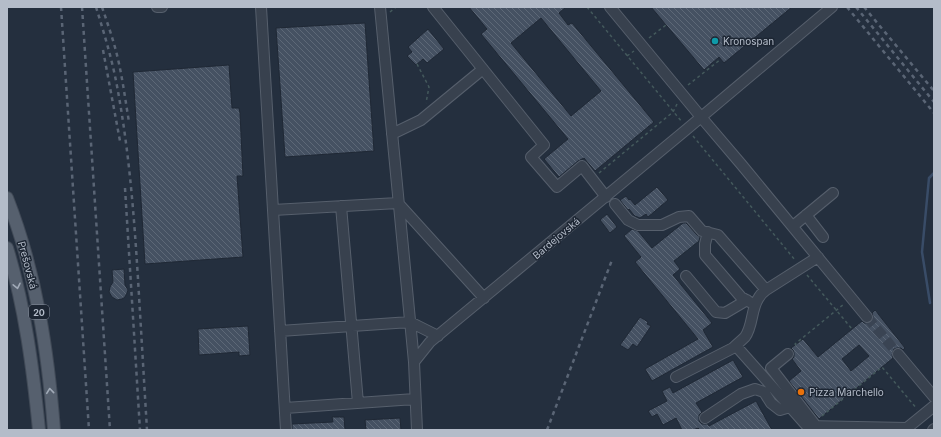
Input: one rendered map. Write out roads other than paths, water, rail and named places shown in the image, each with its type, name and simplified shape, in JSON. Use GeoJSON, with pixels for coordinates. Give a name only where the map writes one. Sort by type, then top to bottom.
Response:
{"type":"FeatureCollection","features":[{"type":"Feature","properties":{"kind":"main road","name":"Prešovská"},"geometry":{"type":"LineString","coordinates":[[7,198],[27,260],[41,322],[48,369],[54,430]]}},
{"type":"Feature","properties":{"kind":"main road","name":"Prešovská"},"geometry":{"type":"LineString","coordinates":[[7,248],[25,324],[32,365],[39,430]]}},
{"type":"Feature","properties":{"kind":"street"},"geometry":{"type":"LineString","coordinates":[[157,7],[162,7]]}},
{"type":"Feature","properties":{"kind":"street"},"geometry":{"type":"LineString","coordinates":[[261,7],[286,430]]}},
{"type":"Feature","properties":{"kind":"street"},"geometry":{"type":"LineString","coordinates":[[380,7],[414,362],[417,430]]}},
{"type":"Feature","properties":{"kind":"street"},"geometry":{"type":"LineString","coordinates":[[433,7],[544,145],[531,157],[557,187],[582,166],[606,197]]}},
{"type":"Feature","properties":{"kind":"street"},"geometry":{"type":"LineString","coordinates":[[610,7],[867,317]]}},
{"type":"Feature","properties":{"kind":"street","name":"Bardejovská"},"geometry":{"type":"LineString","coordinates":[[414,362],[430,342],[701,118],[832,7]]}},
{"type":"Feature","properties":{"kind":"street"},"geometry":{"type":"LineString","coordinates":[[392,134],[421,120],[483,69]]}},
{"type":"Feature","properties":{"kind":"street"},"geometry":{"type":"LineString","coordinates":[[793,226],[833,193]]}},
{"type":"Feature","properties":{"kind":"street"},"geometry":{"type":"LineString","coordinates":[[273,210],[398,203]]}},
{"type":"Feature","properties":{"kind":"street"},"geometry":{"type":"LineString","coordinates":[[398,203],[484,298]]}},
{"type":"Feature","properties":{"kind":"street"},"geometry":{"type":"LineString","coordinates":[[614,204],[628,220],[638,225],[662,225],[679,217],[689,216],[702,231],[718,235],[766,290]]}},
{"type":"Feature","properties":{"kind":"street"},"geometry":{"type":"LineString","coordinates":[[341,206],[358,403]]}},
{"type":"Feature","properties":{"kind":"street"},"geometry":{"type":"LineString","coordinates":[[806,215],[823,237]]}},
{"type":"Feature","properties":{"kind":"street"},"geometry":{"type":"LineString","coordinates":[[708,232],[705,244],[706,255],[741,297],[751,303]]}},
{"type":"Feature","properties":{"kind":"street"},"geometry":{"type":"LineString","coordinates":[[686,276],[716,312],[725,313],[757,300],[766,290],[818,257]]}},
{"type":"Feature","properties":{"kind":"street"},"geometry":{"type":"LineString","coordinates":[[676,377],[736,346],[748,331],[751,303]]}},
{"type":"Feature","properties":{"kind":"street"},"geometry":{"type":"LineString","coordinates":[[280,331],[410,322],[438,336]]}},
{"type":"Feature","properties":{"kind":"street"},"geometry":{"type":"LineString","coordinates":[[736,346],[790,407],[811,426],[919,430]]}},
{"type":"Feature","properties":{"kind":"street"},"geometry":{"type":"LineString","coordinates":[[788,354],[771,368],[811,426]]}},
{"type":"Feature","properties":{"kind":"street"},"geometry":{"type":"LineString","coordinates":[[898,354],[934,398]]}},
{"type":"Feature","properties":{"kind":"street"},"geometry":{"type":"LineString","coordinates":[[704,418],[741,394],[754,389],[764,392],[772,403],[780,410],[790,407]]}},
{"type":"Feature","properties":{"kind":"street"},"geometry":{"type":"LineString","coordinates":[[285,408],[415,399]]}},
{"type":"Feature","properties":{"kind":"street"},"geometry":{"type":"LineString","coordinates":[[906,429],[934,406]]}},
{"type":"Feature","properties":{"kind":"waterway"},"geometry":{"type":"LineString","coordinates":[[930,303],[922,252],[929,178],[934,173]]}},
{"type":"Feature","properties":{"kind":"tunnel"},"geometry":{"type":"LineString","coordinates":[[867,317],[898,354]]}},
{"type":"Feature","properties":{"kind":"railway"},"geometry":{"type":"LineString","coordinates":[[61,7],[89,430]]}},
{"type":"Feature","properties":{"kind":"railway"},"geometry":{"type":"LineString","coordinates":[[82,7],[110,430]]}},
{"type":"Feature","properties":{"kind":"railway"},"geometry":{"type":"LineString","coordinates":[[96,7],[108,46],[115,76],[128,158],[133,206],[147,430]]}},
{"type":"Feature","properties":{"kind":"railway"},"geometry":{"type":"LineString","coordinates":[[102,7],[118,60],[129,122]]}},
{"type":"Feature","properties":{"kind":"railway"},"geometry":{"type":"LineString","coordinates":[[847,7],[934,113]]}},
{"type":"Feature","properties":{"kind":"railway"},"geometry":{"type":"LineString","coordinates":[[856,7],[934,102]]}},
{"type":"Feature","properties":{"kind":"railway"},"geometry":{"type":"LineString","coordinates":[[864,7],[934,91]]}},
{"type":"Feature","properties":{"kind":"railway"},"geometry":{"type":"LineString","coordinates":[[103,50],[120,141]]}},
{"type":"Feature","properties":{"kind":"railway"},"geometry":{"type":"LineString","coordinates":[[125,188],[140,430]]}},
{"type":"Feature","properties":{"kind":"railway"},"geometry":{"type":"LineString","coordinates":[[547,430],[612,260]]}},
{"type":"Feature","properties":{"kind":"place","name":"Kronospan"},"geometry":{"type":"Point","coordinates":[715,41]}},
{"type":"Feature","properties":{"kind":"place","name":"Pizza Marchello"},"geometry":{"type":"Point","coordinates":[801,392]}}]}
